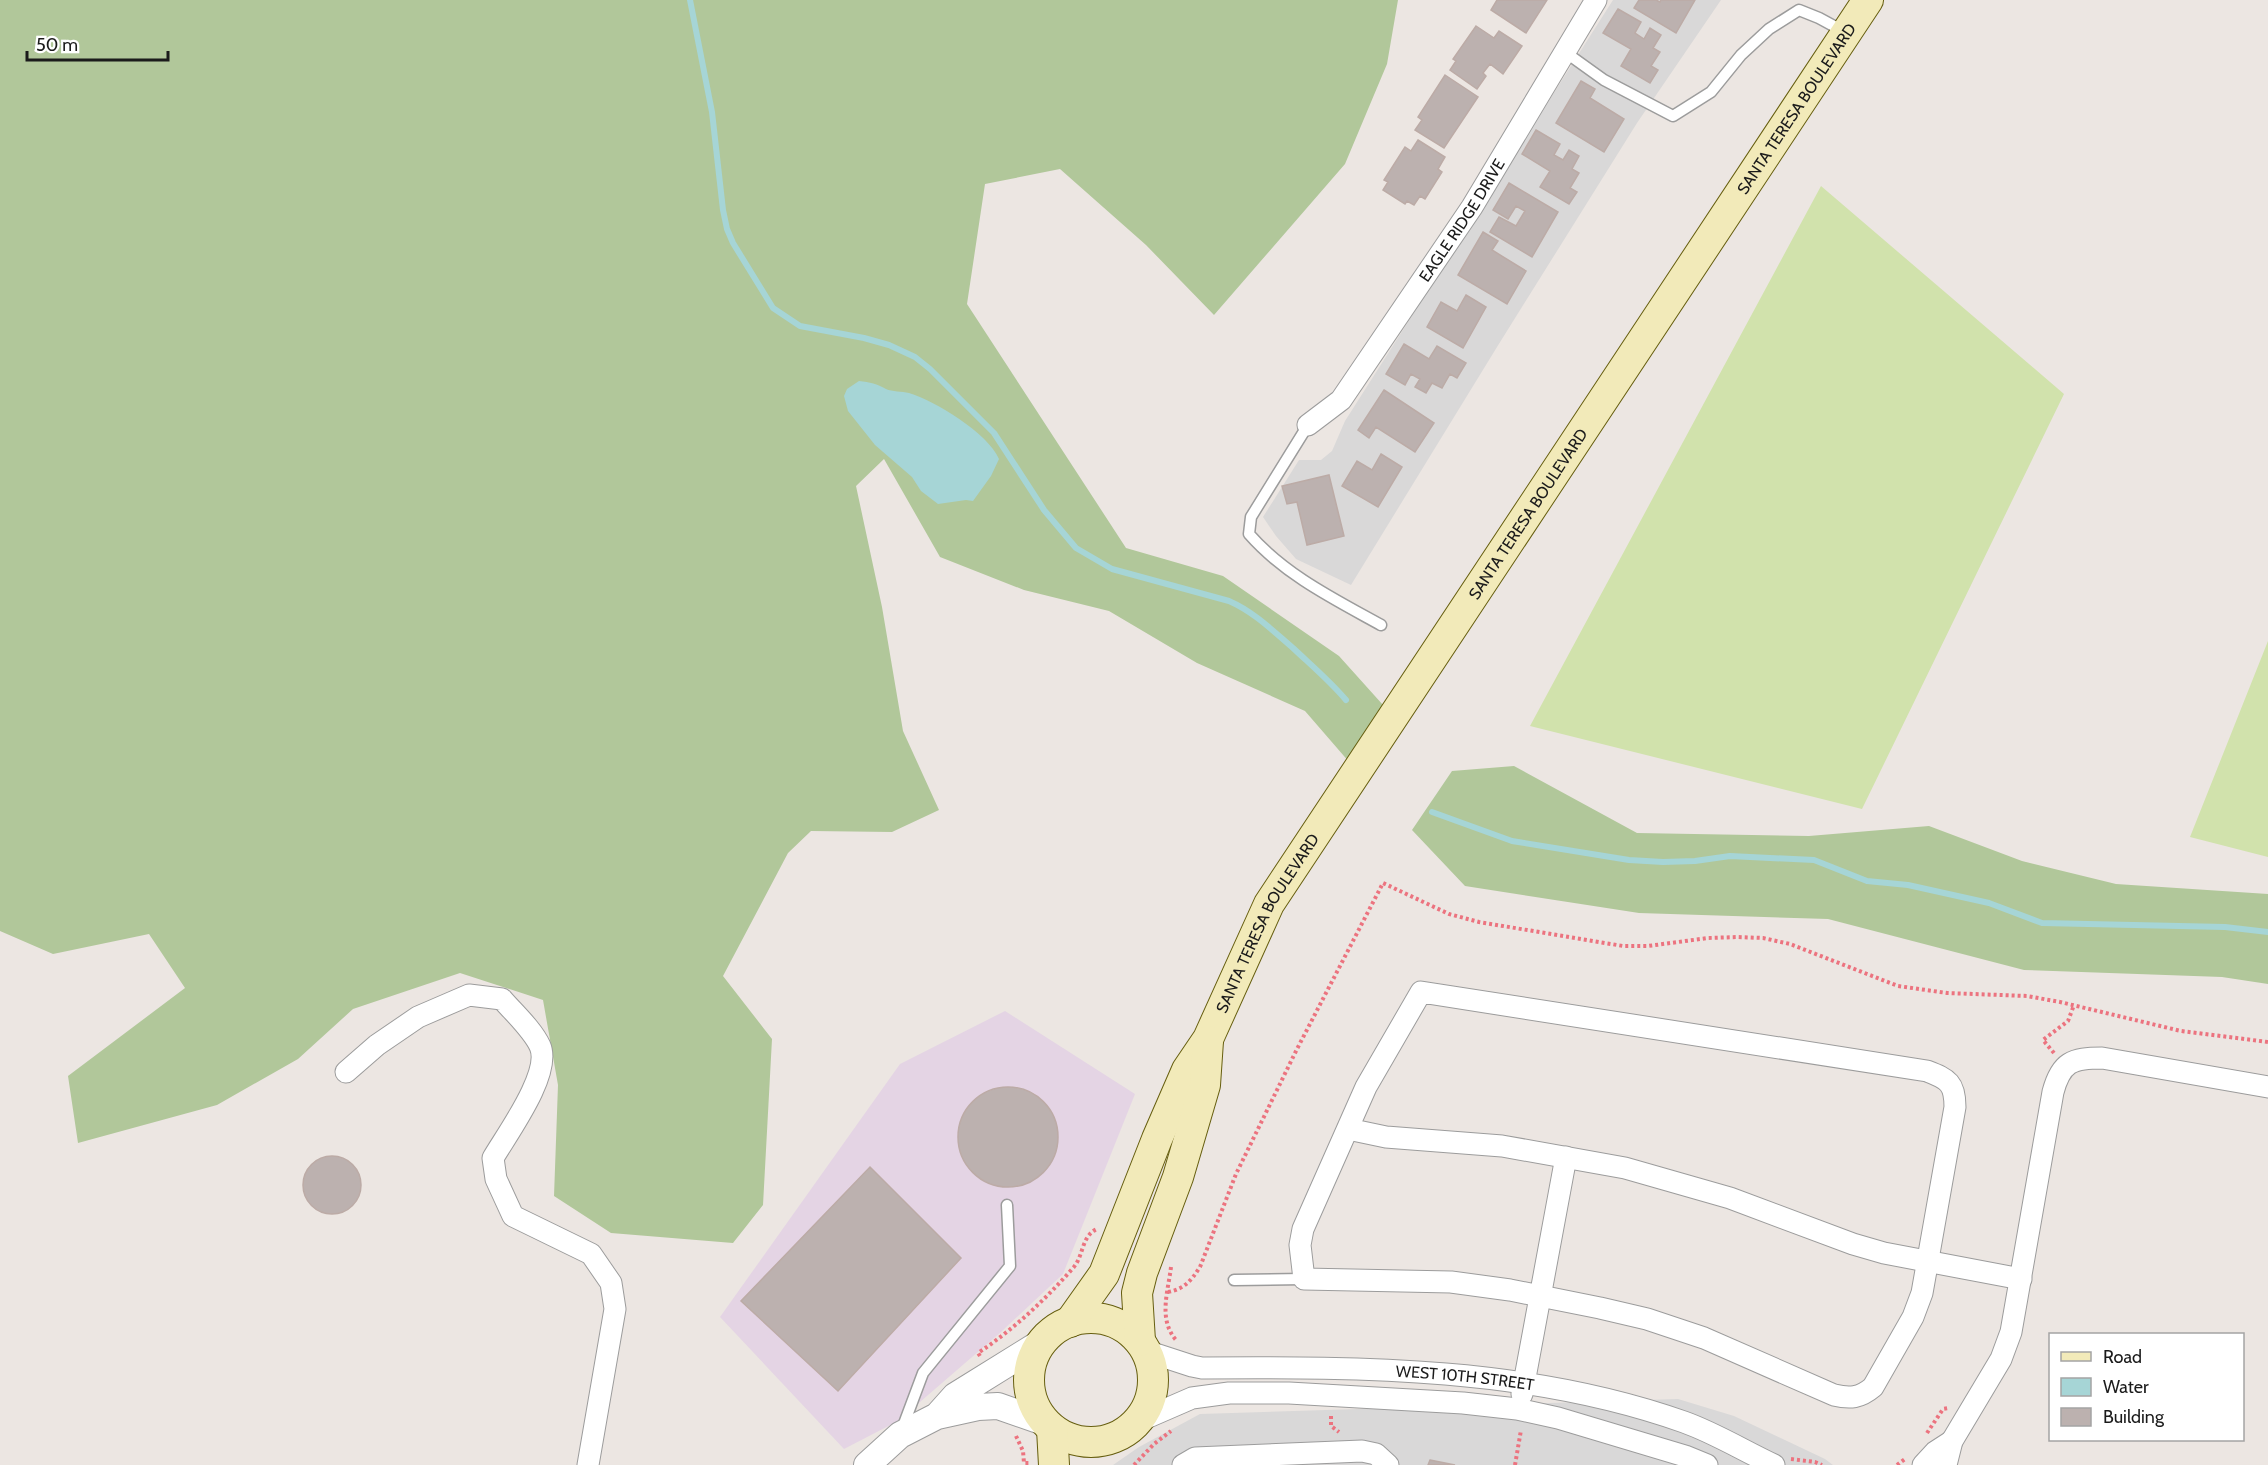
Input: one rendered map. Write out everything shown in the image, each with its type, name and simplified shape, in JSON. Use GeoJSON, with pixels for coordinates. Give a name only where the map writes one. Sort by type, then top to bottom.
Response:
{"type":"FeatureCollection","features":[{"type":"Feature","properties":{"kind":"main road","name":"SANTA TERESA BOULEVARD"},"geometry":{"type":"LineString","coordinates":[[1070,1322],[1104,1274],[1156,1139],[1186,1070],[1208,1039],[1269,904],[1868,0]]}},
{"type":"Feature","properties":{"kind":"main road","name":"SANTA TERESA BOULEVARD"},"geometry":{"type":"LineString","coordinates":[[1143,1346],[1137,1293],[1142,1273],[1178,1177],[1205,1085],[1208,1039]]}},
{"type":"Feature","properties":{"kind":"main road"},"geometry":{"type":"LineString","coordinates":[[1099,1465],[1132,1427],[1151,1399],[1153,1387],[1150,1362],[1143,1346],[1123,1327],[1103,1319],[1081,1318],[1051,1332],[1042,1342],[1030,1367],[1029,1381],[1034,1407],[1048,1426],[1072,1440],[1087,1443],[1102,1442],[1132,1427]]}},
{"type":"Feature","properties":{"kind":"main road"},"geometry":{"type":"LineString","coordinates":[[1044,1464],[1048,1426]]}},
{"type":"Feature","properties":{"kind":"street","name":"EAGLE RIDGE DRIVE"},"geometry":{"type":"LineString","coordinates":[[1308,425],[1341,400],[1472,207],[1596,0]]}},
{"type":"Feature","properties":{"kind":"street"},"geometry":{"type":"LineString","coordinates":[[1420,992],[1927,1071],[1941,1077],[1950,1084],[1955,1092],[1955,1100],[1928,1263],[1922,1293],[1913,1317],[1874,1387],[1864,1395],[1854,1398],[1834,1395],[1695,1335],[1637,1317],[1541,1296],[1451,1282],[1304,1279],[1300,1245],[1303,1229],[1366,1087],[1420,992]]}},
{"type":"Feature","properties":{"kind":"street"},"geometry":{"type":"LineString","coordinates":[[346,1072],[377,1045],[418,1017],[469,995],[502,999],[541,1047],[540,1074],[531,1095],[493,1158],[496,1179],[513,1216],[591,1254],[611,1284],[615,1309],[588,1465]]}},
{"type":"Feature","properties":{"kind":"street"},"geometry":{"type":"LineString","coordinates":[[1946,1465],[1952,1442],[2001,1359],[2011,1332],[2053,1092],[2056,1079],[2064,1067],[2075,1060],[2102,1059],[2268,1087]]}},
{"type":"Feature","properties":{"kind":"street"},"geometry":{"type":"LineString","coordinates":[[1348,1129],[1372,1136],[1502,1146],[1625,1168],[1730,1198],[1853,1244],[1928,1263],[2021,1279]]}},
{"type":"Feature","properties":{"kind":"street"},"geometry":{"type":"LineString","coordinates":[[1517,1409],[1525,1382],[1566,1157]]}},
{"type":"Feature","properties":{"kind":"street"},"geometry":{"type":"LineString","coordinates":[[937,1416],[955,1396],[1042,1342]]}},
{"type":"Feature","properties":{"kind":"street","name":"WEST 10TH STREET"},"geometry":{"type":"LineString","coordinates":[[1143,1346],[1202,1368],[1402,1370],[1465,1374],[1525,1382],[1588,1394],[1685,1423],[1774,1465]]}},
{"type":"Feature","properties":{"kind":"street","name":"WEST 10TH STREET"},"geometry":{"type":"LineString","coordinates":[[1132,1427],[1192,1398],[1229,1393],[1401,1398],[1517,1409],[1632,1439],[1707,1465]]}},
{"type":"Feature","properties":{"kind":"street"},"geometry":{"type":"LineString","coordinates":[[867,1465],[900,1435],[937,1416],[978,1407],[998,1406],[1048,1426]]}},
{"type":"Feature","properties":{"kind":"street"},"geometry":{"type":"LineString","coordinates":[[1923,1465],[1935,1452],[1952,1442]]}},
{"type":"Feature","properties":{"kind":"street"},"geometry":{"type":"LineString","coordinates":[[1189,1462],[1362,1451],[1376,1454],[1388,1465]]}},
{"type":"Feature","properties":{"kind":"lane"},"geometry":{"type":"LineString","coordinates":[[1565,52],[1604,80],[1673,116],[1711,92],[1740,55],[1768,29],[1799,10],[1820,18],[1846,33]]}},
{"type":"Feature","properties":{"kind":"lane"},"geometry":{"type":"LineString","coordinates":[[1308,425],[1251,517],[1249,534],[1264,551],[1316,590],[1381,625]]}},
{"type":"Feature","properties":{"kind":"lane"},"geometry":{"type":"LineString","coordinates":[[900,1435],[923,1373],[1010,1266],[1006,1205]]}},
{"type":"Feature","properties":{"kind":"lane"},"geometry":{"type":"LineString","coordinates":[[1234,1280],[1304,1279]]}},
{"type":"Feature","properties":{"kind":"path"},"geometry":{"type":"LineString","coordinates":[[2043,1040],[2068,1021],[2074,1005]]}},
{"type":"Feature","properties":{"kind":"path"},"geometry":{"type":"LineString","coordinates":[[982,1360],[978,1353],[1004,1335],[1033,1309],[1076,1265],[1091,1231],[1103,1226]]}},
{"type":"Feature","properties":{"kind":"path"},"geometry":{"type":"LineString","coordinates":[[1168,1292],[1164,1314],[1166,1326],[1181,1346]]}},
{"type":"Feature","properties":{"kind":"path"},"geometry":{"type":"LineString","coordinates":[[1924,1437],[1943,1409]]}},
{"type":"Feature","properties":{"kind":"path"},"geometry":{"type":"LineString","coordinates":[[1331,1416],[1331,1426],[1343,1432]]}},
{"type":"Feature","properties":{"kind":"path"},"geometry":{"type":"LineString","coordinates":[[1134,1465],[1154,1444],[1175,1428]]}},
{"type":"Feature","properties":{"kind":"path"},"geometry":{"type":"LineString","coordinates":[[1515,1465],[1521,1430]]}},
{"type":"Feature","properties":{"kind":"path"},"geometry":{"type":"LineString","coordinates":[[1013,1432],[1023,1451],[1024,1464],[1044,1464]]}},
{"type":"Feature","properties":{"kind":"path"},"geometry":{"type":"LineString","coordinates":[[1815,1462],[1822,1465]]}},
{"type":"Feature","properties":{"kind":"shaded area"},"geometry":{"type":"Polygon","coordinates":[[[1613,0],[1721,0],[1637,123],[1351,585],[1296,559],[1263,517],[1299,460],[1321,460],[1332,451],[1345,421],[1613,0]]]}},
{"type":"Feature","properties":{"kind":"shaded area"},"geometry":{"type":"Polygon","coordinates":[[[1005,1011],[1135,1094],[1063,1274],[1001,1332],[898,1421],[844,1449],[720,1317],[900,1064],[1005,1011]]]}},
{"type":"Feature","properties":{"kind":"shaded area"},"geometry":{"type":"Polygon","coordinates":[[[1678,1399],[1734,1416],[1825,1459],[1833,1465],[1113,1465],[1139,1447],[1200,1414],[1678,1399]]]}},
{"type":"Feature","properties":{"kind":"green space"},"geometry":{"type":"Polygon","coordinates":[[[0,0],[1398,0],[1387,64],[1345,164],[1214,315],[1146,245],[1060,169],[985,184],[967,304],[1126,548],[1223,576],[1339,656],[1383,705],[1350,763],[1305,711],[1197,663],[1109,611],[1024,590],[940,557],[884,459],[856,486],[882,607],[903,731],[939,810],[892,832],[811,831],[788,853],[723,976],[772,1039],[763,1205],[733,1243],[611,1233],[554,1196],[558,1085],[543,1000],[460,973],[353,1009],[298,1059],[217,1105],[78,1143],[68,1076],[185,988],[149,934],[53,954],[0,931],[0,0]]]}},
{"type":"Feature","properties":{"kind":"green space"},"geometry":{"type":"Polygon","coordinates":[[[1821,186],[2064,394],[1862,809],[1530,726],[1821,186]]]}},
{"type":"Feature","properties":{"kind":"green space"},"geometry":{"type":"Polygon","coordinates":[[[2268,641],[2268,857],[2190,837],[2268,641]]]}},
{"type":"Feature","properties":{"kind":"green space"},"geometry":{"type":"Polygon","coordinates":[[[1514,766],[1637,833],[1809,836],[1929,826],[2022,861],[2116,884],[2268,894],[2268,984],[2222,977],[2024,970],[1828,919],[1639,913],[1465,886],[1412,830],[1452,771],[1514,766]]]}},
{"type":"Feature","properties":{"kind":"water"},"geometry":{"type":"Polygon","coordinates":[[[859,381],[920,397],[960,419],[984,439],[999,459],[991,476],[973,501],[938,504],[921,491],[912,477],[875,445],[848,411],[844,396],[847,389],[859,381]]]}},
{"type":"Feature","properties":{"kind":"building"},"geometry":{"type":"Polygon","coordinates":[[[1497,0],[1547,0],[1526,33],[1491,10],[1497,0]]]}},
{"type":"Feature","properties":{"kind":"building"},"geometry":{"type":"Polygon","coordinates":[[[1639,0],[1660,2],[1661,0],[1695,0],[1676,33],[1634,8],[1639,0]]]}},
{"type":"Feature","properties":{"kind":"building"},"geometry":{"type":"Polygon","coordinates":[[[1618,9],[1641,22],[1635,33],[1644,39],[1650,28],[1661,35],[1653,48],[1660,52],[1651,66],[1658,70],[1650,83],[1621,66],[1631,49],[1603,33],[1618,9]]]}},
{"type":"Feature","properties":{"kind":"building"},"geometry":{"type":"Polygon","coordinates":[[[1476,26],[1494,38],[1499,31],[1522,46],[1503,74],[1490,64],[1483,73],[1486,76],[1477,89],[1450,70],[1456,61],[1453,59],[1476,26]]]}},
{"type":"Feature","properties":{"kind":"building"},"geometry":{"type":"Polygon","coordinates":[[[1445,75],[1478,97],[1444,148],[1415,130],[1422,120],[1418,117],[1445,75]]]}},
{"type":"Feature","properties":{"kind":"building"},"geometry":{"type":"Polygon","coordinates":[[[1581,81],[1595,89],[1590,98],[1624,119],[1604,152],[1556,123],[1581,81]]]}},
{"type":"Feature","properties":{"kind":"building"},"geometry":{"type":"Polygon","coordinates":[[[1536,130],[1560,144],[1554,155],[1563,160],[1569,150],[1579,156],[1572,169],[1579,173],[1570,188],[1577,192],[1569,204],[1540,187],[1550,171],[1522,154],[1536,130]]]}},
{"type":"Feature","properties":{"kind":"building"},"geometry":{"type":"Polygon","coordinates":[[[1418,140],[1445,157],[1438,169],[1442,172],[1425,199],[1420,196],[1414,205],[1407,201],[1405,204],[1383,190],[1388,182],[1384,180],[1405,147],[1411,151],[1418,140]]]}},
{"type":"Feature","properties":{"kind":"building"},"geometry":{"type":"Polygon","coordinates":[[[1509,183],[1558,212],[1532,257],[1490,232],[1499,217],[1516,226],[1525,211],[1516,206],[1508,219],[1493,210],[1509,183]]]}},
{"type":"Feature","properties":{"kind":"building"},"geometry":{"type":"Polygon","coordinates":[[[1483,232],[1498,241],[1492,250],[1526,271],[1507,304],[1458,275],[1483,232]]]}},
{"type":"Feature","properties":{"kind":"building"},"geometry":{"type":"Polygon","coordinates":[[[1466,295],[1486,307],[1463,348],[1427,327],[1441,302],[1457,311],[1466,295]]]}},
{"type":"Feature","properties":{"kind":"building"},"geometry":{"type":"Polygon","coordinates":[[[1404,344],[1429,359],[1437,346],[1466,363],[1457,378],[1450,374],[1442,388],[1432,383],[1426,393],[1415,387],[1420,379],[1411,374],[1405,385],[1386,374],[1404,344]]]}},
{"type":"Feature","properties":{"kind":"building"},"geometry":{"type":"Polygon","coordinates":[[[1384,390],[1434,423],[1415,452],[1376,427],[1369,438],[1358,430],[1384,390]]]}},
{"type":"Feature","properties":{"kind":"building"},"geometry":{"type":"Polygon","coordinates":[[[1381,454],[1402,467],[1378,507],[1342,486],[1357,461],[1372,470],[1381,454]]]}},
{"type":"Feature","properties":{"kind":"building"},"geometry":{"type":"Polygon","coordinates":[[[1329,475],[1344,536],[1307,545],[1297,502],[1287,504],[1282,486],[1329,475]]]}},
{"type":"Feature","properties":{"kind":"building"},"geometry":{"type":"Polygon","coordinates":[[[1008,1087],[1027,1090],[1044,1101],[1055,1118],[1058,1137],[1055,1156],[1044,1173],[1027,1184],[1008,1187],[989,1184],[972,1173],[961,1156],[958,1137],[961,1118],[972,1101],[989,1090],[1008,1087]]]}},
{"type":"Feature","properties":{"kind":"building"},"geometry":{"type":"Polygon","coordinates":[[[332,1156],[343,1158],[356,1169],[361,1185],[359,1196],[348,1209],[332,1214],[321,1212],[308,1201],[303,1185],[305,1174],[316,1161],[332,1156]]]}},
{"type":"Feature","properties":{"kind":"building"},"geometry":{"type":"Polygon","coordinates":[[[870,1167],[961,1258],[838,1391],[741,1301],[870,1167]]]}},
{"type":"Feature","properties":{"kind":"building"},"geometry":{"type":"Polygon","coordinates":[[[1430,1460],[1455,1465],[1428,1465],[1430,1460]]]}},
{"type":"Feature","properties":{"kind":"waterway"},"geometry":{"type":"LineString","coordinates":[[690,0],[712,112],[727,229],[733,243],[773,308],[800,326],[864,338],[889,345],[915,357],[994,433],[1044,510],[1076,548],[1112,569],[1229,601],[1247,610],[1293,648],[1346,700]]}},
{"type":"Feature","properties":{"kind":"waterway"},"geometry":{"type":"LineString","coordinates":[[1432,812],[1512,841],[1629,860],[1695,861],[1730,856],[1814,860],[1867,881],[1908,885],[1989,903],[2042,923],[2225,927],[2268,932]]}}]}
